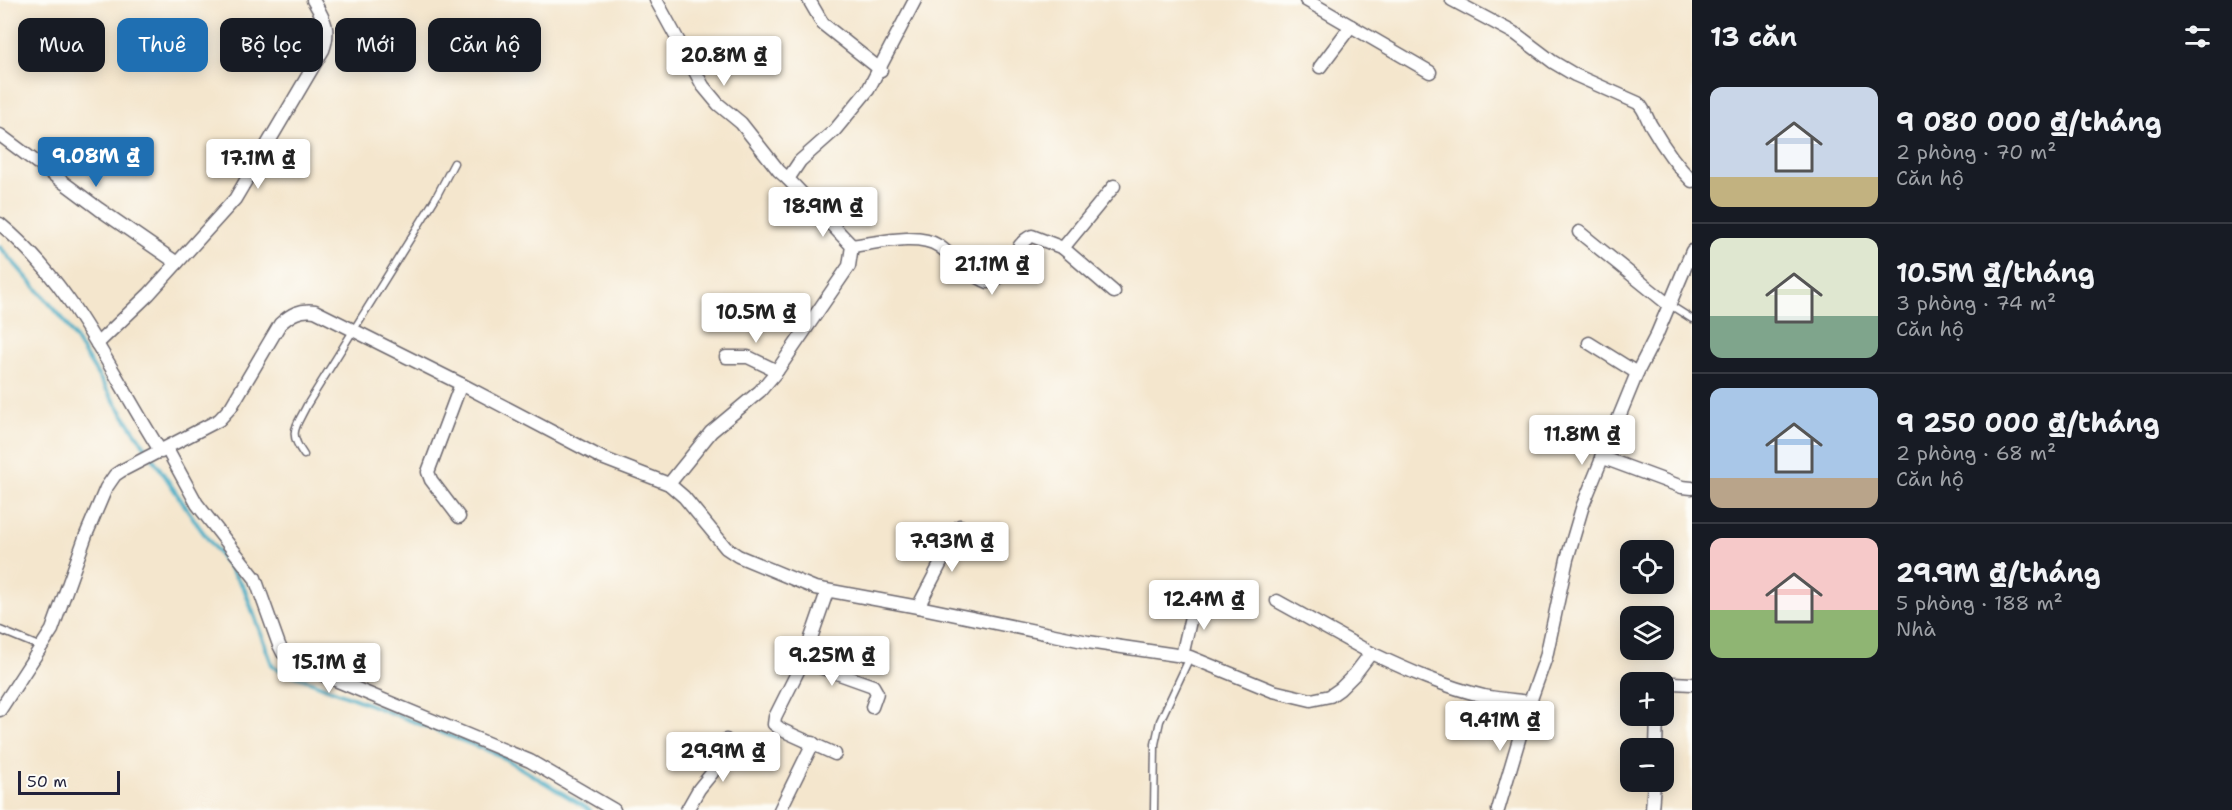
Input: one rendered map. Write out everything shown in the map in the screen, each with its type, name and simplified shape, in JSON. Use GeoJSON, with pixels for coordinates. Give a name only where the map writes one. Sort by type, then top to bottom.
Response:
{"type":"FeatureCollection","features":[{"type":"Feature","properties":{"kind":"street"},"geometry":{"type":"LineString","coordinates":[[98,344],[149,294],[235,199],[323,50],[328,37],[326,25],[313,0]]}},
{"type":"Feature","properties":{"kind":"street"},"geometry":{"type":"LineString","coordinates":[[656,0],[703,86],[718,104],[741,123],[779,171],[852,246]]}},
{"type":"Feature","properties":{"kind":"street"},"geometry":{"type":"LineString","coordinates":[[809,0],[823,24],[881,70]]}},
{"type":"Feature","properties":{"kind":"street"},"geometry":{"type":"LineString","coordinates":[[788,179],[800,161],[835,130],[868,90],[881,70],[915,0]]}},
{"type":"Feature","properties":{"kind":"street"},"geometry":{"type":"LineString","coordinates":[[1306,0],[1430,72]]}},
{"type":"Feature","properties":{"kind":"street"},"geometry":{"type":"LineString","coordinates":[[1452,0],[1516,34],[1575,75],[1642,106],[1653,129],[1683,172],[1692,181]]}},
{"type":"Feature","properties":{"kind":"street"},"geometry":{"type":"LineString","coordinates":[[1320,68],[1351,26]]}},
{"type":"Feature","properties":{"kind":"street"},"geometry":{"type":"LineString","coordinates":[[0,135],[99,209],[177,263]]}},
{"type":"Feature","properties":{"kind":"street"},"geometry":{"type":"LineString","coordinates":[[1063,248],[1114,186]]}},
{"type":"Feature","properties":{"kind":"street"},"geometry":{"type":"LineString","coordinates":[[0,224],[27,246],[53,276],[83,318],[197,504],[255,578],[279,645],[287,658],[382,701],[530,761],[614,810]]}},
{"type":"Feature","properties":{"kind":"street"},"geometry":{"type":"LineString","coordinates":[[1579,232],[1669,305]]}},
{"type":"Feature","properties":{"kind":"street"},"geometry":{"type":"LineString","coordinates":[[852,246],[924,239],[939,246],[988,282],[1001,276],[1022,242],[1032,236],[1063,248],[1114,292]]}},
{"type":"Feature","properties":{"kind":"street"},"geometry":{"type":"LineString","coordinates":[[669,484],[711,432],[760,391],[777,371],[849,266],[852,246]]}},
{"type":"Feature","properties":{"kind":"street"},"geometry":{"type":"LineString","coordinates":[[1498,810],[1549,647],[1572,537],[1601,457],[1692,251]]}},
{"type":"Feature","properties":{"kind":"street"},"geometry":{"type":"LineString","coordinates":[[0,710],[18,679],[42,647],[57,619],[86,535],[111,481],[121,471],[212,424],[226,414],[267,344],[287,317],[298,311],[315,311],[594,454],[669,484],[684,497],[726,548],[738,556],[787,578],[827,592],[918,607],[1037,633],[1186,657],[1273,691],[1311,700],[1330,696],[1355,674],[1371,653]]}},
{"type":"Feature","properties":{"kind":"street"},"geometry":{"type":"LineString","coordinates":[[1588,343],[1637,373]]}},
{"type":"Feature","properties":{"kind":"street"},"geometry":{"type":"LineString","coordinates":[[726,357],[748,357],[777,371]]}},
{"type":"Feature","properties":{"kind":"street"},"geometry":{"type":"LineString","coordinates":[[459,517],[428,472],[461,384]]}},
{"type":"Feature","properties":{"kind":"street"},"geometry":{"type":"LineString","coordinates":[[1601,457],[1682,488],[1692,488]]}},
{"type":"Feature","properties":{"kind":"street"},"geometry":{"type":"LineString","coordinates":[[918,607],[960,526]]}},
{"type":"Feature","properties":{"kind":"street"},"geometry":{"type":"LineString","coordinates":[[827,592],[803,661],[775,717],[774,724],[782,730],[835,754]]}},
{"type":"Feature","properties":{"kind":"street"},"geometry":{"type":"LineString","coordinates":[[1186,657],[1195,598]]}},
{"type":"Feature","properties":{"kind":"street"},"geometry":{"type":"LineString","coordinates":[[1277,601],[1371,653],[1431,680],[1484,696],[1530,702]]}},
{"type":"Feature","properties":{"kind":"street"},"geometry":{"type":"LineString","coordinates":[[803,661],[873,686],[877,693],[872,707]]}},
{"type":"Feature","properties":{"kind":"street"},"geometry":{"type":"LineString","coordinates":[[1674,683],[1692,684]]}},
{"type":"Feature","properties":{"kind":"street"},"geometry":{"type":"LineString","coordinates":[[687,810],[699,789],[712,773],[726,740]]}},
{"type":"Feature","properties":{"kind":"street"},"geometry":{"type":"LineString","coordinates":[[780,810],[813,743]]}},
{"type":"Feature","properties":{"kind":"street"},"geometry":{"type":"LineString","coordinates":[[1653,810],[1654,792]]}},
{"type":"Feature","properties":{"kind":"lane"},"geometry":{"type":"LineString","coordinates":[[304,455],[294,441],[294,434],[306,405],[435,200],[454,163]]}},
{"type":"Feature","properties":{"kind":"lane"},"geometry":{"type":"LineString","coordinates":[[1669,305],[1692,320]]}},
{"type":"Feature","properties":{"kind":"lane"},"geometry":{"type":"LineString","coordinates":[[0,630],[42,647]]}},
{"type":"Feature","properties":{"kind":"lane"},"geometry":{"type":"LineString","coordinates":[[1154,810],[1155,744],[1160,721],[1186,657]]}},
{"type":"Feature","properties":{"kind":"waterway"},"geometry":{"type":"LineString","coordinates":[[0,247],[63,319],[110,395],[200,528],[244,588],[273,667],[499,755],[590,810]]}}]}
